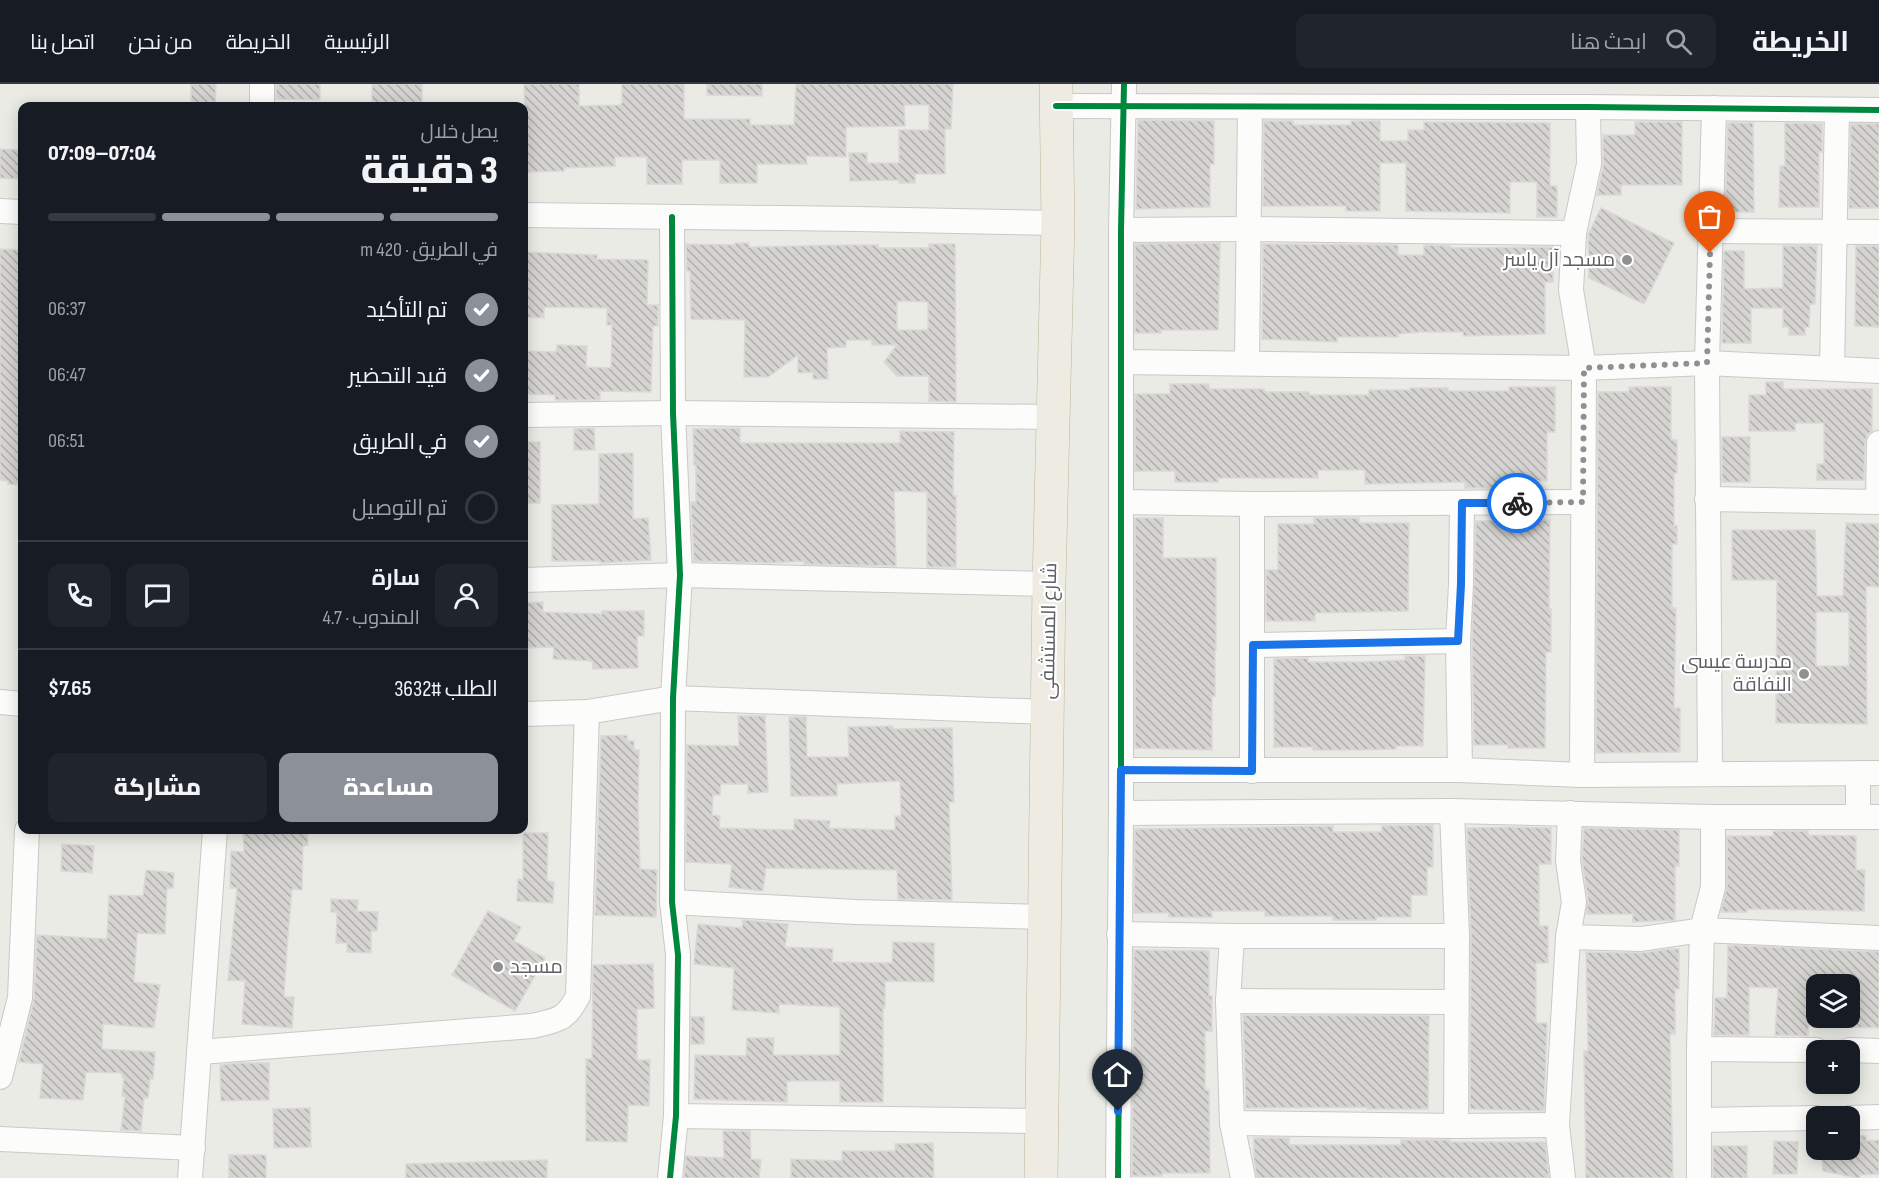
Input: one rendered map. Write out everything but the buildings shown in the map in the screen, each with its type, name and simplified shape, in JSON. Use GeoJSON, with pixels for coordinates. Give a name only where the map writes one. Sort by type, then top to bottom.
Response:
{"type":"FeatureCollection","features":[{"type":"Feature","properties":{"kind":"highway","name":"شارع المستشفى"},"geometry":{"type":"LineString","coordinates":[[1041,1178],[1049,584],[1058,224],[1056,95]]}},
{"type":"Feature","properties":{"kind":"street"},"geometry":{"type":"LineString","coordinates":[[262,84],[262,102]]}},
{"type":"Feature","properties":{"kind":"street"},"geometry":{"type":"LineString","coordinates":[[1056,95],[1124,95],[1250,108],[1588,107],[1879,110]]}},
{"type":"Feature","properties":{"kind":"street"},"geometry":{"type":"LineString","coordinates":[[1118,1178],[1121,813],[1121,230],[1124,95]]}},
{"type":"Feature","properties":{"kind":"street"},"geometry":{"type":"LineString","coordinates":[[1582,775],[1584,368],[1571,290],[1574,233],[1589,164],[1588,107]]}},
{"type":"Feature","properties":{"kind":"street"},"geometry":{"type":"LineString","coordinates":[[1247,363],[1250,108]]}},
{"type":"Feature","properties":{"kind":"street"},"geometry":{"type":"LineString","coordinates":[[1710,773],[1707,363],[1714,108]]}},
{"type":"Feature","properties":{"kind":"street"},"geometry":{"type":"LineString","coordinates":[[1832,368],[1837,110]]}},
{"type":"Feature","properties":{"kind":"street"},"geometry":{"type":"LineString","coordinates":[[0,211],[18,212]]}},
{"type":"Feature","properties":{"kind":"street"},"geometry":{"type":"LineString","coordinates":[[528,215],[1058,224]]}},
{"type":"Feature","properties":{"kind":"street"},"geometry":{"type":"LineString","coordinates":[[670,1178],[676,1116],[678,955],[672,902],[673,698],[680,575],[673,414],[672,217]]}},
{"type":"Feature","properties":{"kind":"street"},"geometry":{"type":"LineString","coordinates":[[1121,230],[1248,229],[1574,233]]}},
{"type":"Feature","properties":{"kind":"street"},"geometry":{"type":"LineString","coordinates":[[1710,231],[1879,232]]}},
{"type":"Feature","properties":{"kind":"street"},"geometry":{"type":"LineString","coordinates":[[1122,362],[1584,368],[1707,363],[1879,371]]}},
{"type":"Feature","properties":{"kind":"street"},"geometry":{"type":"LineString","coordinates":[[528,415],[1053,417]]}},
{"type":"Feature","properties":{"kind":"street"},"geometry":{"type":"LineString","coordinates":[[1707,499],[1879,502],[1879,442]]}},
{"type":"Feature","properties":{"kind":"street"},"geometry":{"type":"LineString","coordinates":[[1121,502],[1252,504],[1583,502]]}},
{"type":"Feature","properties":{"kind":"street"},"geometry":{"type":"LineString","coordinates":[[1460,770],[1458,641],[1462,503]]}},
{"type":"Feature","properties":{"kind":"street"},"geometry":{"type":"LineString","coordinates":[[1252,504],[1252,771]]}},
{"type":"Feature","properties":{"kind":"street"},"geometry":{"type":"LineString","coordinates":[[528,580],[680,575],[1049,584]]}},
{"type":"Feature","properties":{"kind":"street"},"geometry":{"type":"LineString","coordinates":[[1253,645],[1458,641]]}},
{"type":"Feature","properties":{"kind":"street"},"geometry":{"type":"LineString","coordinates":[[528,714],[587,712],[673,698],[1047,712]]}},
{"type":"Feature","properties":{"kind":"street"},"geometry":{"type":"LineString","coordinates":[[0,702],[18,704]]}},
{"type":"Feature","properties":{"kind":"street"},"geometry":{"type":"LineString","coordinates":[[200,1052],[532,1026],[556,1020],[570,1012],[578,996],[587,712]]}},
{"type":"Feature","properties":{"kind":"street"},"geometry":{"type":"LineString","coordinates":[[1121,770],[1460,770],[1582,775],[1869,773],[1869,817],[1713,817],[1452,811],[1121,813]]}},
{"type":"Feature","properties":{"kind":"street"},"geometry":{"type":"LineString","coordinates":[[1384,771],[1386,811]]}},
{"type":"Feature","properties":{"kind":"street"},"geometry":{"type":"LineString","coordinates":[[1452,811],[1457,936],[1456,1126]]}},
{"type":"Feature","properties":{"kind":"street"},"geometry":{"type":"LineString","coordinates":[[1563,1178],[1557,1125],[1568,936],[1574,902],[1568,861],[1570,813]]}},
{"type":"Feature","properties":{"kind":"street"},"geometry":{"type":"LineString","coordinates":[[1699,1178],[1702,930],[1713,887],[1713,817]]}},
{"type":"Feature","properties":{"kind":"street"},"geometry":{"type":"LineString","coordinates":[[0,1077],[20,998],[27,834]]}},
{"type":"Feature","properties":{"kind":"street"},"geometry":{"type":"LineString","coordinates":[[190,1178],[215,834]]}},
{"type":"Feature","properties":{"kind":"street"},"geometry":{"type":"LineString","coordinates":[[672,902],[856,912],[1046,917]]}},
{"type":"Feature","properties":{"kind":"street"},"geometry":{"type":"LineString","coordinates":[[1568,936],[1641,939],[1702,930],[1879,938],[1879,928]]}},
{"type":"Feature","properties":{"kind":"street"},"geometry":{"type":"LineString","coordinates":[[1119,934],[1457,936]]}},
{"type":"Feature","properties":{"kind":"street"},"geometry":{"type":"LineString","coordinates":[[1232,936],[1228,1001],[1232,1123],[1243,1178]]}},
{"type":"Feature","properties":{"kind":"street"},"geometry":{"type":"LineString","coordinates":[[1228,1001],[1456,1002]]}},
{"type":"Feature","properties":{"kind":"street"},"geometry":{"type":"LineString","coordinates":[[1699,1049],[1806,1050]]}},
{"type":"Feature","properties":{"kind":"street"},"geometry":{"type":"LineString","coordinates":[[1860,1050],[1879,1051]]}},
{"type":"Feature","properties":{"kind":"street"},"geometry":{"type":"LineString","coordinates":[[676,1116],[1042,1121]]}},
{"type":"Feature","properties":{"kind":"street"},"geometry":{"type":"LineString","coordinates":[[1860,1118],[1879,1117]]}},
{"type":"Feature","properties":{"kind":"street"},"geometry":{"type":"LineString","coordinates":[[1700,1120],[1806,1118]]}},
{"type":"Feature","properties":{"kind":"street"},"geometry":{"type":"LineString","coordinates":[[1232,1123],[1557,1125]]}},
{"type":"Feature","properties":{"kind":"street"},"geometry":{"type":"LineString","coordinates":[[0,1139],[193,1148]]}},
{"type":"Feature","properties":{"kind":"cycle path"},"geometry":{"type":"LineString","coordinates":[[1118,1178],[1121,813],[1121,230],[1124,84]]}},
{"type":"Feature","properties":{"kind":"cycle path"},"geometry":{"type":"LineString","coordinates":[[1056,106],[1879,110]]}},
{"type":"Feature","properties":{"kind":"cycle path"},"geometry":{"type":"LineString","coordinates":[[670,1178],[676,1116],[678,955],[672,902],[673,698],[680,575],[673,413],[672,217]]}},
{"type":"Feature","properties":{"kind":"way so far"},"geometry":{"type":"LineString","coordinates":[[1517,503],[1583,502],[1584,368],[1707,363],[1710,253]]}},
{"type":"Feature","properties":{"kind":"place","name":"مسجد آل ياسر"},"geometry":{"type":"Point","coordinates":[1627,260]}},
{"type":"Feature","properties":{"kind":"place","name":"مدرسة عيسى النفاقة"},"geometry":{"type":"Point","coordinates":[1804,674]}},
{"type":"Feature","properties":{"kind":"place","name":"مسجد"},"geometry":{"type":"Point","coordinates":[498,967]}},
{"type":"Feature","properties":{"kind":"route"},"geometry":{"type":"LineString","coordinates":[[1118,1111],[1121,770],[1252,771],[1253,645],[1458,641],[1462,503],[1517,503]]}}]}
